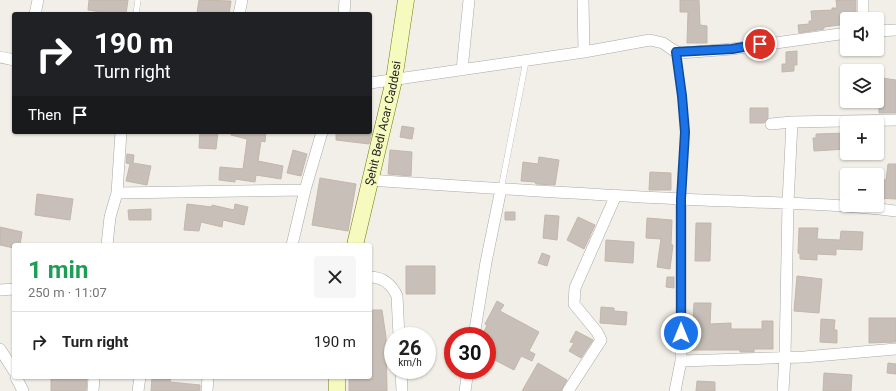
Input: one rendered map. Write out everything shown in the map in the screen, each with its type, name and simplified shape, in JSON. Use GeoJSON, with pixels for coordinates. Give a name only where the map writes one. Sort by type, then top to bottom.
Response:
{"type":"FeatureCollection","features":[{"type":"Feature","properties":{"kind":"street"},"geometry":{"type":"LineString","coordinates":[[35,12],[38,0]]}},
{"type":"Feature","properties":{"kind":"street"},"geometry":{"type":"LineString","coordinates":[[239,12],[242,0]]}},
{"type":"Feature","properties":{"kind":"street"},"geometry":{"type":"LineString","coordinates":[[344,12],[346,0]]}},
{"type":"Feature","properties":{"kind":"street","name":"Şehit Bedi Acar Caddesi"},"geometry":{"type":"LineString","coordinates":[[355,243],[394,80],[406,0]]}},
{"type":"Feature","properties":{"kind":"street"},"geometry":{"type":"LineString","coordinates":[[462,70],[469,0]]}},
{"type":"Feature","properties":{"kind":"street"},"geometry":{"type":"LineString","coordinates":[[582,0],[584,52]]}},
{"type":"Feature","properties":{"kind":"street"},"geometry":{"type":"LineString","coordinates":[[862,0],[863,12]]}},
{"type":"Feature","properties":{"kind":"street"},"geometry":{"type":"LineString","coordinates":[[884,31],[896,30]]}},
{"type":"Feature","properties":{"kind":"street"},"geometry":{"type":"LineString","coordinates":[[372,83],[526,61],[650,40],[663,43],[676,52],[732,49],[840,34]]}},
{"type":"Feature","properties":{"kind":"street"},"geometry":{"type":"LineString","coordinates":[[0,57],[12,60]]}},
{"type":"Feature","properties":{"kind":"street"},"geometry":{"type":"LineString","coordinates":[[771,124],[792,122],[896,120]]}},
{"type":"Feature","properties":{"kind":"street"},"geometry":{"type":"LineString","coordinates":[[783,391],[788,203],[792,122]]}},
{"type":"Feature","properties":{"kind":"street"},"geometry":{"type":"LineString","coordinates":[[107,243],[110,217],[117,193],[121,134]]}},
{"type":"Feature","properties":{"kind":"street"},"geometry":{"type":"LineString","coordinates":[[292,243],[305,190],[321,134]]}},
{"type":"Feature","properties":{"kind":"street"},"geometry":{"type":"LineString","coordinates":[[370,180],[681,199],[860,206],[896,211]]}},
{"type":"Feature","properties":{"kind":"street"},"geometry":{"type":"LineString","coordinates":[[475,327],[486,262],[501,189]]}},
{"type":"Feature","properties":{"kind":"street"},"geometry":{"type":"LineString","coordinates":[[117,193],[305,190]]}},
{"type":"Feature","properties":{"kind":"street"},"geometry":{"type":"LineString","coordinates":[[568,391],[601,340],[597,332],[574,304],[575,288],[616,195]]}},
{"type":"Feature","properties":{"kind":"street"},"geometry":{"type":"LineString","coordinates":[[675,391],[681,361],[681,199]]}},
{"type":"Feature","properties":{"kind":"street"},"geometry":{"type":"LineString","coordinates":[[372,277],[380,278],[386,282],[397,296],[399,327]]}},
{"type":"Feature","properties":{"kind":"street"},"geometry":{"type":"LineString","coordinates":[[0,290],[12,289]]}},
{"type":"Feature","properties":{"kind":"street"},"geometry":{"type":"LineString","coordinates":[[0,349],[12,368]]}},
{"type":"Feature","properties":{"kind":"street"},"geometry":{"type":"LineString","coordinates":[[681,361],[804,357],[896,349]]}},
{"type":"Feature","properties":{"kind":"street"},"geometry":{"type":"LineString","coordinates":[[17,379],[22,391]]}},
{"type":"Feature","properties":{"kind":"street"},"geometry":{"type":"LineString","coordinates":[[93,391],[94,379]]}},
{"type":"Feature","properties":{"kind":"street"},"geometry":{"type":"LineString","coordinates":[[138,391],[140,379]]}},
{"type":"Feature","properties":{"kind":"street"},"geometry":{"type":"LineString","coordinates":[[207,391],[208,379]]}},
{"type":"Feature","properties":{"kind":"street"},"geometry":{"type":"LineString","coordinates":[[337,379],[337,391]]}},
{"type":"Feature","properties":{"kind":"street"},"geometry":{"type":"LineString","coordinates":[[401,379],[402,391]]}},
{"type":"Feature","properties":{"kind":"street"},"geometry":{"type":"LineString","coordinates":[[465,391],[467,379]]}},
{"type":"Feature","properties":{"kind":"lane"},"geometry":{"type":"LineString","coordinates":[[136,12],[138,0]]}},
{"type":"Feature","properties":{"kind":"lane"},"geometry":{"type":"LineString","coordinates":[[676,52],[685,132],[681,199]]}},
{"type":"Feature","properties":{"kind":"lane"},"geometry":{"type":"LineString","coordinates":[[501,189],[526,61]]}},
{"type":"Feature","properties":{"kind":"building"},"geometry":{"type":"Polygon","coordinates":[[[89,0],[128,0],[126,12],[101,12],[88,10],[89,0]]]}},
{"type":"Feature","properties":{"kind":"building"},"geometry":{"type":"Polygon","coordinates":[[[199,0],[231,1],[229,12],[197,12],[199,0]]]}},
{"type":"Feature","properties":{"kind":"building"},"geometry":{"type":"Polygon","coordinates":[[[680,0],[699,0],[700,25],[707,26],[707,43],[687,43],[688,12],[680,12],[680,0]]]}},
{"type":"Feature","properties":{"kind":"building"},"geometry":{"type":"Polygon","coordinates":[[[836,0],[856,0],[856,12],[840,12],[840,25],[799,33],[798,25],[809,24],[809,21],[812,21],[811,11],[832,10],[832,8],[837,8],[836,0]]]}},
{"type":"Feature","properties":{"kind":"building"},"geometry":{"type":"Polygon","coordinates":[[[797,51],[797,65],[794,65],[794,71],[782,72],[782,64],[786,64],[786,52],[797,51]]]}},
{"type":"Feature","properties":{"kind":"building"},"geometry":{"type":"Polygon","coordinates":[[[884,78],[896,80],[896,113],[879,113],[879,108],[884,108],[884,78]]]}},
{"type":"Feature","properties":{"kind":"building"},"geometry":{"type":"Polygon","coordinates":[[[750,108],[768,108],[768,118],[764,123],[750,123],[750,108]]]}},
{"type":"Feature","properties":{"kind":"building"},"geometry":{"type":"Polygon","coordinates":[[[402,126],[414,128],[412,139],[400,137],[402,126]]]}},
{"type":"Feature","properties":{"kind":"building"},"geometry":{"type":"Polygon","coordinates":[[[840,133],[840,149],[814,151],[813,138],[816,138],[816,134],[840,133]]]}},
{"type":"Feature","properties":{"kind":"building"},"geometry":{"type":"Polygon","coordinates":[[[200,134],[218,134],[216,149],[199,148],[200,134]]]}},
{"type":"Feature","properties":{"kind":"building"},"geometry":{"type":"Polygon","coordinates":[[[266,134],[265,142],[261,141],[258,161],[283,166],[281,179],[256,175],[255,182],[235,179],[235,182],[219,180],[220,167],[243,169],[247,139],[231,135],[266,134]]]}},
{"type":"Feature","properties":{"kind":"building"},"geometry":{"type":"Polygon","coordinates":[[[336,134],[372,134],[369,144],[336,140],[336,134]]]}},
{"type":"Feature","properties":{"kind":"building"},"geometry":{"type":"Polygon","coordinates":[[[293,150],[307,154],[301,176],[287,173],[293,150]]]}},
{"type":"Feature","properties":{"kind":"building"},"geometry":{"type":"Polygon","coordinates":[[[390,150],[412,152],[411,176],[388,174],[390,150]]]}},
{"type":"Feature","properties":{"kind":"building"},"geometry":{"type":"Polygon","coordinates":[[[127,154],[134,155],[133,163],[151,166],[147,185],[126,181],[130,164],[126,163],[127,154]]]}},
{"type":"Feature","properties":{"kind":"building"},"geometry":{"type":"Polygon","coordinates":[[[539,157],[559,160],[555,185],[536,184],[535,182],[521,181],[523,162],[538,164],[539,157]]]}},
{"type":"Feature","properties":{"kind":"building"},"geometry":{"type":"Polygon","coordinates":[[[888,164],[896,164],[896,199],[884,198],[884,180],[886,180],[888,164]]]}},
{"type":"Feature","properties":{"kind":"building"},"geometry":{"type":"Polygon","coordinates":[[[650,172],[671,173],[671,190],[649,190],[650,172]]]}},
{"type":"Feature","properties":{"kind":"building"},"geometry":{"type":"Polygon","coordinates":[[[320,178],[356,184],[348,231],[312,225],[320,178]]]}},
{"type":"Feature","properties":{"kind":"building"},"geometry":{"type":"Polygon","coordinates":[[[37,194],[73,199],[70,220],[35,215],[37,194]]]}},
{"type":"Feature","properties":{"kind":"building"},"geometry":{"type":"Polygon","coordinates":[[[187,204],[212,207],[212,205],[234,210],[235,204],[248,207],[244,225],[223,220],[222,227],[201,222],[199,231],[184,230],[187,204]]]}},
{"type":"Feature","properties":{"kind":"building"},"geometry":{"type":"Polygon","coordinates":[[[151,209],[151,220],[129,220],[128,210],[151,209]]]}},
{"type":"Feature","properties":{"kind":"building"},"geometry":{"type":"Polygon","coordinates":[[[505,212],[515,212],[515,220],[505,220],[505,212]]]}},
{"type":"Feature","properties":{"kind":"building"},"geometry":{"type":"Polygon","coordinates":[[[545,215],[559,216],[557,240],[543,238],[545,215]]]}},
{"type":"Feature","properties":{"kind":"building"},"geometry":{"type":"Polygon","coordinates":[[[578,217],[595,225],[584,249],[567,240],[578,217]]]}},
{"type":"Feature","properties":{"kind":"building"},"geometry":{"type":"Polygon","coordinates":[[[647,218],[672,220],[671,245],[673,245],[670,269],[657,267],[661,239],[646,238],[647,218]]]}},
{"type":"Feature","properties":{"kind":"building"},"geometry":{"type":"Polygon","coordinates":[[[696,223],[711,223],[710,261],[695,261],[696,223]]]}},
{"type":"Feature","properties":{"kind":"building"},"geometry":{"type":"Polygon","coordinates":[[[0,227],[22,232],[20,243],[12,243],[12,248],[0,245],[0,227]]]}},
{"type":"Feature","properties":{"kind":"building"},"geometry":{"type":"Polygon","coordinates":[[[799,228],[818,228],[817,239],[840,240],[841,231],[863,232],[862,250],[836,249],[836,255],[817,254],[817,260],[800,259],[800,254],[798,253],[799,228]]]}},
{"type":"Feature","properties":{"kind":"building"},"geometry":{"type":"Polygon","coordinates":[[[606,240],[634,242],[633,263],[605,261],[606,240]]]}},
{"type":"Feature","properties":{"kind":"building"},"geometry":{"type":"Polygon","coordinates":[[[542,253],[550,256],[547,266],[538,263],[542,253]]]}},
{"type":"Feature","properties":{"kind":"building"},"geometry":{"type":"Polygon","coordinates":[[[406,266],[435,266],[435,294],[406,294],[406,266]]]}},
{"type":"Feature","properties":{"kind":"building"},"geometry":{"type":"Polygon","coordinates":[[[797,276],[822,279],[819,313],[794,311],[797,276]]]}},
{"type":"Feature","properties":{"kind":"building"},"geometry":{"type":"Polygon","coordinates":[[[667,277],[674,277],[674,288],[666,287],[667,277]]]}},
{"type":"Feature","properties":{"kind":"building"},"geometry":{"type":"Polygon","coordinates":[[[497,301],[504,305],[500,311],[539,332],[529,351],[535,354],[532,361],[521,356],[514,370],[496,361],[496,327],[486,327],[487,325],[485,324],[497,301]]]}},
{"type":"Feature","properties":{"kind":"building"},"geometry":{"type":"Polygon","coordinates":[[[694,303],[711,303],[710,324],[731,323],[731,329],[762,329],[762,321],[773,321],[773,349],[754,349],[754,352],[740,352],[740,350],[690,350],[691,323],[693,323],[694,303]]]}},
{"type":"Feature","properties":{"kind":"building"},"geometry":{"type":"Polygon","coordinates":[[[601,307],[614,308],[614,311],[627,312],[626,325],[600,323],[601,307]]]}},
{"type":"Feature","properties":{"kind":"building"},"geometry":{"type":"Polygon","coordinates":[[[372,310],[382,310],[385,327],[384,379],[387,379],[387,391],[349,391],[349,379],[372,379],[372,310]]]}},
{"type":"Feature","properties":{"kind":"building"},"geometry":{"type":"Polygon","coordinates":[[[869,318],[896,318],[896,342],[869,343],[869,318]]]}},
{"type":"Feature","properties":{"kind":"building"},"geometry":{"type":"Polygon","coordinates":[[[821,319],[835,320],[834,330],[837,330],[837,343],[820,342],[821,319]]]}},
{"type":"Feature","properties":{"kind":"building"},"geometry":{"type":"Polygon","coordinates":[[[576,331],[593,340],[581,358],[569,351],[574,343],[570,342],[576,331]]]}},
{"type":"Feature","properties":{"kind":"building"},"geometry":{"type":"Polygon","coordinates":[[[538,363],[567,380],[561,391],[522,391],[538,363]]]}},
{"type":"Feature","properties":{"kind":"building"},"geometry":{"type":"Polygon","coordinates":[[[888,363],[896,364],[896,374],[887,373],[888,363]]]}},
{"type":"Feature","properties":{"kind":"building"},"geometry":{"type":"Polygon","coordinates":[[[824,373],[852,375],[851,391],[823,391],[824,373]]]}},
{"type":"Feature","properties":{"kind":"building"},"geometry":{"type":"Polygon","coordinates":[[[51,379],[87,379],[86,391],[51,391],[51,379]]]}},
{"type":"Feature","properties":{"kind":"building"},"geometry":{"type":"Polygon","coordinates":[[[152,379],[171,379],[170,382],[200,385],[200,391],[151,391],[152,379]]]}},
{"type":"Feature","properties":{"kind":"building"},"geometry":{"type":"Polygon","coordinates":[[[697,381],[715,382],[715,391],[696,391],[697,381]]]}},
{"type":"Feature","properties":{"kind":"route"},"geometry":{"type":"LineString","coordinates":[[681,333],[681,199],[685,157],[685,132],[676,52],[680,53],[732,49],[760,44]]}}]}
